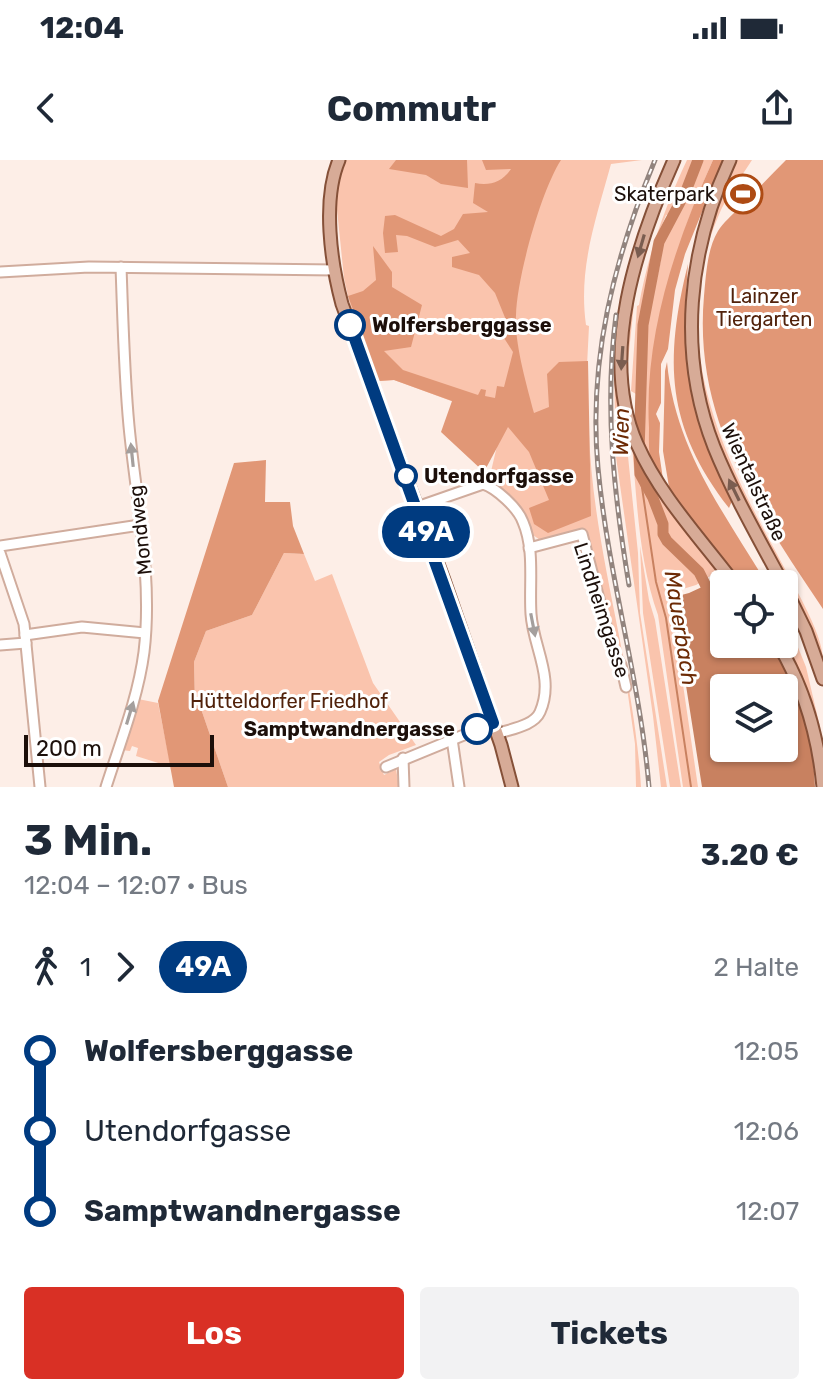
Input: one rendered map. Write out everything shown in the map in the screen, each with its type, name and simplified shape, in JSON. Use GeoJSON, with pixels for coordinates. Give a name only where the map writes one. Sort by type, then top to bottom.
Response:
{"type":"FeatureCollection","features":[{"type":"Feature","properties":{"kind":"main road"},"geometry":{"type":"LineString","coordinates":[[339,160],[329,203],[335,270],[345,311],[495,728],[512,787]]}},
{"type":"Feature","properties":{"kind":"main road"},"geometry":{"type":"LineString","coordinates":[[674,160],[643,237],[631,280],[621,373],[622,398],[637,443],[664,492],[724,570]]}},
{"type":"Feature","properties":{"kind":"main road","name":"Wientalstraße"},"geometry":{"type":"LineString","coordinates":[[730,160],[717,187],[695,271],[691,309],[694,369],[701,407],[714,447],[776,570]]}},
{"type":"Feature","properties":{"kind":"main road","name":"Wientalstraße"},"geometry":{"type":"LineString","coordinates":[[798,614],[823,679]]}},
{"type":"Feature","properties":{"kind":"main road"},"geometry":{"type":"LineString","coordinates":[[786,658],[812,717],[823,787]]}},
{"type":"Feature","properties":{"kind":"street"},"geometry":{"type":"LineString","coordinates":[[0,272],[121,267],[335,270]]}},
{"type":"Feature","properties":{"kind":"street","name":"Mondweg"},"geometry":{"type":"LineString","coordinates":[[106,787],[135,697],[145,633],[145,580],[126,388],[121,267]]}},
{"type":"Feature","properties":{"kind":"street"},"geometry":{"type":"LineString","coordinates":[[386,767],[452,739],[533,721],[542,705],[544,669],[531,620],[529,548],[521,517],[487,485],[478,485],[417,507]]}},
{"type":"Feature","properties":{"kind":"street"},"geometry":{"type":"LineString","coordinates":[[0,546],[140,525]]}},
{"type":"Feature","properties":{"kind":"street","name":"Lindheimgasse"},"geometry":{"type":"LineString","coordinates":[[529,548],[582,534],[613,652],[621,665],[626,687]]}},
{"type":"Feature","properties":{"kind":"street"},"geometry":{"type":"LineString","coordinates":[[0,553],[22,611],[40,787]]}},
{"type":"Feature","properties":{"kind":"street"},"geometry":{"type":"LineString","coordinates":[[0,645],[82,627],[145,633]]}},
{"type":"Feature","properties":{"kind":"street"},"geometry":{"type":"LineString","coordinates":[[452,739],[459,787]]}},
{"type":"Feature","properties":{"kind":"street"},"geometry":{"type":"LineString","coordinates":[[403,758],[404,787]]}},
{"type":"Feature","properties":{"kind":"green space"},"geometry":{"type":"Polygon","coordinates":[[[344,160],[642,160],[611,164],[594,224],[584,284],[586,325],[589,326],[585,406],[591,515],[589,432],[598,521],[630,698],[641,787],[636,787],[635,744],[625,674],[615,652],[585,536],[587,532],[584,530],[540,540],[533,535],[522,512],[489,480],[503,420],[394,380],[379,381],[350,305],[344,278],[335,190],[344,160]]]}},
{"type":"Feature","properties":{"kind":"green space"},"geometry":{"type":"Polygon","coordinates":[[[396,160],[467,160],[468,188],[441,184],[426,175],[389,169],[396,160]]]}},
{"type":"Feature","properties":{"kind":"green space"},"geometry":{"type":"Polygon","coordinates":[[[482,160],[561,160],[531,235],[517,299],[517,338],[534,413],[549,407],[547,374],[559,362],[588,361],[591,516],[548,533],[534,524],[529,508],[549,500],[529,452],[508,427],[484,472],[441,432],[452,401],[394,380],[379,381],[348,296],[363,291],[376,280],[373,246],[392,272],[392,287],[422,305],[411,347],[384,351],[403,370],[478,395],[481,389],[486,390],[485,396],[495,398],[497,386],[504,387],[513,352],[502,335],[506,320],[495,293],[479,275],[452,267],[452,257],[470,253],[458,240],[435,247],[396,235],[398,252],[385,253],[383,233],[385,216],[395,215],[441,236],[454,229],[463,214],[488,212],[473,203],[475,183],[495,182],[511,169],[486,170],[482,160]]]}},
{"type":"Feature","properties":{"kind":"green space"},"geometry":{"type":"Polygon","coordinates":[[[687,160],[694,162],[657,237],[641,318],[636,394],[631,391],[637,306],[658,231],[687,160]]]}},
{"type":"Feature","properties":{"kind":"green space"},"geometry":{"type":"Polygon","coordinates":[[[701,160],[713,160],[671,272],[655,347],[650,425],[652,466],[641,446],[647,325],[662,241],[690,192],[701,160]]]}},
{"type":"Feature","properties":{"kind":"green space"},"geometry":{"type":"Polygon","coordinates":[[[713,160],[723,160],[685,254],[675,290],[668,349],[661,364],[661,403],[656,414],[660,423],[659,452],[664,486],[653,468],[649,451],[649,393],[657,324],[686,224],[713,160]]]}},
{"type":"Feature","properties":{"kind":"green space"},"geometry":{"type":"Polygon","coordinates":[[[735,160],[752,160],[721,209],[705,256],[735,160]]]}},
{"type":"Feature","properties":{"kind":"green space","name":"Lainzer Tiergarten"},"geometry":{"type":"Polygon","coordinates":[[[786,160],[823,160],[823,609],[775,537],[735,463],[709,384],[703,341],[705,280],[714,238],[725,222],[786,160]]]}},
{"type":"Feature","properties":{"kind":"green space"},"geometry":{"type":"Polygon","coordinates":[[[649,236],[636,285],[628,361],[626,437],[638,553],[640,613],[667,787],[661,787],[616,457],[614,371],[625,360],[635,286],[649,236]]]}},
{"type":"Feature","properties":{"kind":"green space"},"geometry":{"type":"Polygon","coordinates":[[[688,264],[685,311],[691,387],[707,445],[732,501],[729,508],[693,449],[682,421],[676,392],[675,332],[688,264]]]}},
{"type":"Feature","properties":{"kind":"green space"},"geometry":{"type":"Polygon","coordinates":[[[698,315],[699,349],[719,433],[736,474],[785,570],[782,570],[723,451],[708,409],[700,368],[697,329],[698,315]]]}},
{"type":"Feature","properties":{"kind":"green space"},"geometry":{"type":"Polygon","coordinates":[[[667,362],[672,394],[691,451],[718,505],[758,570],[729,570],[670,493],[663,451],[667,362]]]}},
{"type":"Feature","properties":{"kind":"green space"},"geometry":{"type":"Polygon","coordinates":[[[632,446],[720,570],[710,570],[710,576],[696,585],[673,592],[669,584],[667,590],[698,787],[683,787],[658,615],[643,553],[632,446]]]}},
{"type":"Feature","properties":{"kind":"green space"},"geometry":{"type":"Polygon","coordinates":[[[266,460],[265,502],[290,502],[293,526],[304,554],[284,553],[252,615],[206,631],[194,662],[195,705],[200,706],[228,787],[174,787],[158,701],[234,463],[266,460]]]}},
{"type":"Feature","properties":{"kind":"green space"},"geometry":{"type":"Polygon","coordinates":[[[640,546],[681,787],[670,787],[643,613],[640,546]]]}},
{"type":"Feature","properties":{"kind":"green space","name":"Hütteldorfer Friedhof"},"geometry":{"type":"Polygon","coordinates":[[[284,553],[304,554],[315,581],[332,574],[373,683],[416,745],[379,762],[384,775],[396,769],[399,787],[228,787],[200,706],[195,706],[194,662],[206,631],[252,615],[284,553]]]}},
{"type":"Feature","properties":{"kind":"green space"},"geometry":{"type":"Polygon","coordinates":[[[798,594],[818,635],[823,660],[798,601],[798,594]]]}},
{"type":"Feature","properties":{"kind":"green space"},"geometry":{"type":"Polygon","coordinates":[[[798,647],[806,667],[820,727],[806,687],[791,658],[798,658],[798,647]]]}},
{"type":"Feature","properties":{"kind":"green space"},"geometry":{"type":"Polygon","coordinates":[[[138,699],[158,703],[171,767],[136,756],[138,748],[132,746],[130,751],[121,750],[138,699]]]}},
{"type":"Feature","properties":{"kind":"water"},"geometry":{"type":"Polygon","coordinates":[[[710,583],[710,658],[782,658],[790,674],[710,674],[710,762],[798,762],[798,695],[812,749],[815,787],[702,787],[674,597],[710,583]]]}},
{"type":"Feature","properties":{"kind":"waterway","name":"Wien"},"geometry":{"type":"LineString","coordinates":[[698,160],[686,191],[659,242],[643,325],[639,452],[640,474],[663,524],[663,534],[699,572],[710,594]]}},
{"type":"Feature","properties":{"kind":"waterway","name":"Mauerbach"},"geometry":{"type":"LineString","coordinates":[[640,474],[656,582],[666,618],[691,787]]}},
{"type":"Feature","properties":{"kind":"railway"},"geometry":{"type":"LineString","coordinates":[[649,787],[639,707],[603,508],[596,428],[597,388],[607,311],[627,235],[655,160]]}},
{"type":"Feature","properties":{"kind":"railway"},"geometry":{"type":"LineString","coordinates":[[616,315],[612,349],[612,450],[629,585]]}},
{"type":"Feature","properties":{"kind":"bus line","name":"49A"},"geometry":{"type":"LineString","coordinates":[[350,325],[493,723],[477,729]]}},
{"type":"Feature","properties":{"kind":"place","name":"Skaterpark"},"geometry":{"type":"Point","coordinates":[743,194]}},
{"type":"Feature","properties":{"kind":"place","name":"Wolfersberggasse"},"geometry":{"type":"Point","coordinates":[350,325]}},
{"type":"Feature","properties":{"kind":"place","name":"Utendorfgasse"},"geometry":{"type":"Point","coordinates":[406,476]}},
{"type":"Feature","properties":{"kind":"place","name":"Samptwandnergasse"},"geometry":{"type":"Point","coordinates":[477,729]}}]}
